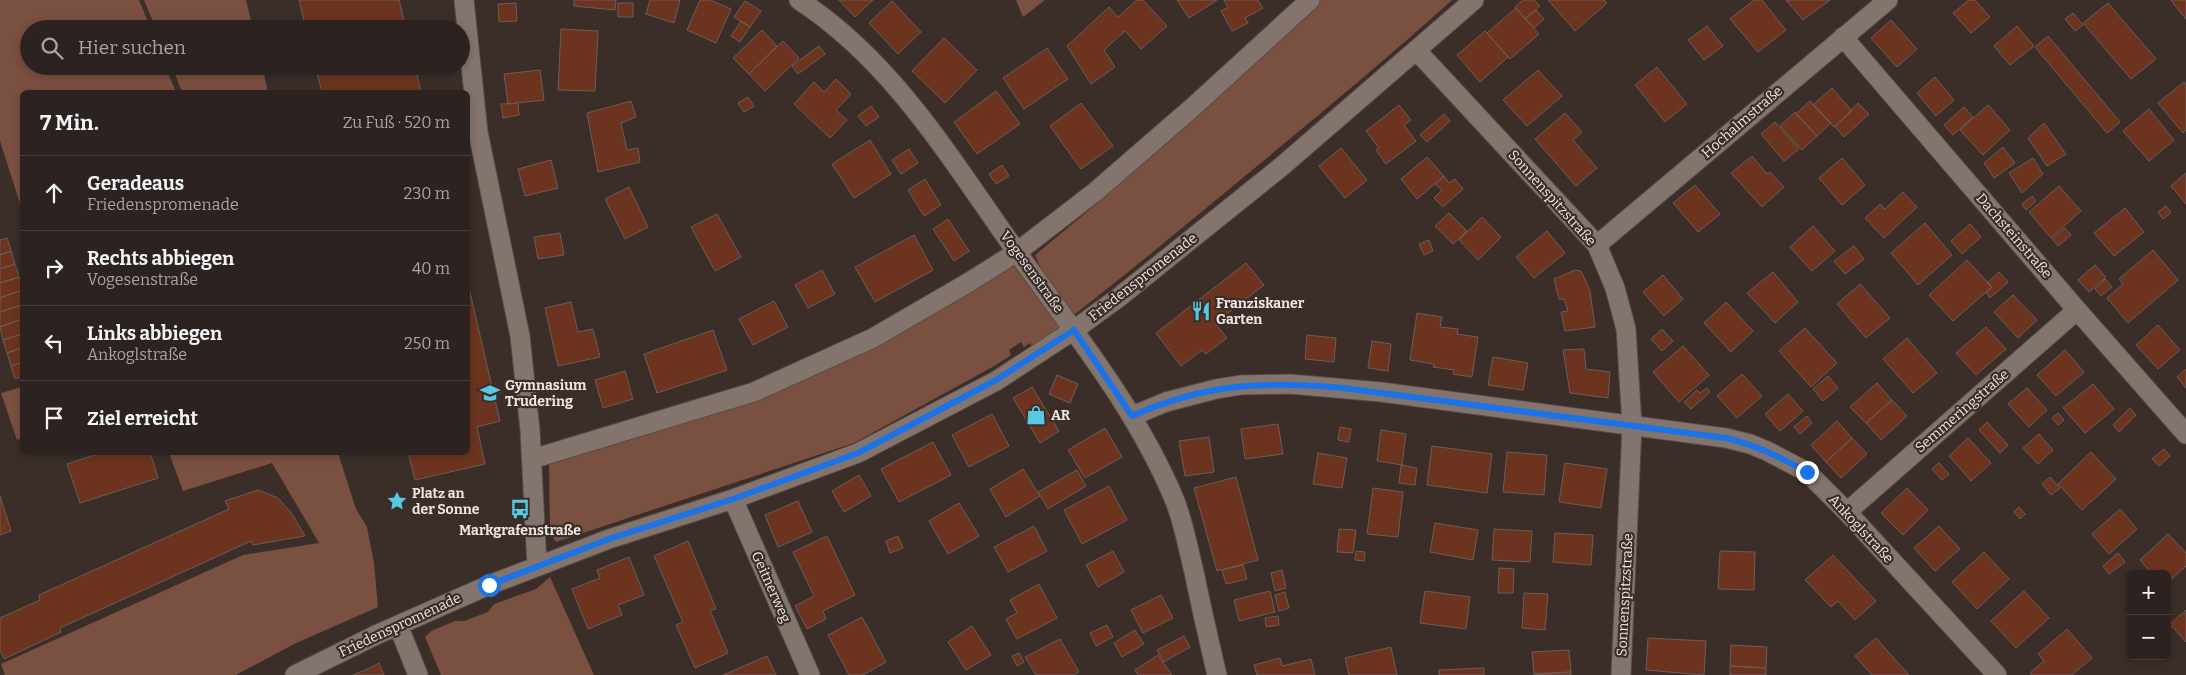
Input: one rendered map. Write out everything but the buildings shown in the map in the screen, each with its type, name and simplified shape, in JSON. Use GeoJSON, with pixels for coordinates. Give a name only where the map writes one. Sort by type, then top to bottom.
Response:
{"type":"FeatureCollection","features":[{"type":"Feature","properties":{"kind":"street"},"geometry":{"type":"LineString","coordinates":[[464,0],[466,20]]}},
{"type":"Feature","properties":{"kind":"street","name":"Vogesenstraße"},"geometry":{"type":"LineString","coordinates":[[800,0],[849,38],[893,83],[935,135],[1074,330],[1132,416],[1176,502],[1185,533],[1216,675]]}},
{"type":"Feature","properties":{"kind":"street"},"geometry":{"type":"LineString","coordinates":[[532,459],[754,392],[873,338],[1017,252],[1095,192],[1310,0]]}},
{"type":"Feature","properties":{"kind":"street","name":"Friedenspromenade"},"geometry":{"type":"LineString","coordinates":[[295,675],[466,594],[537,566],[609,539],[733,499],[858,453],[981,389],[1074,330],[1274,173],[1474,0]]}},
{"type":"Feature","properties":{"kind":"street","name":"Hochalmstraße"},"geometry":{"type":"LineString","coordinates":[[1597,245],[1888,0]]}},
{"type":"Feature","properties":{"kind":"street","name":"Dachsteinstraße"},"geometry":{"type":"LineString","coordinates":[[1843,37],[2186,434]]}},
{"type":"Feature","properties":{"kind":"street","name":"Sonnenspitzstraße"},"geometry":{"type":"LineString","coordinates":[[1416,50],[1597,245],[1615,288],[1626,329],[1632,426],[1621,675]]}},
{"type":"Feature","properties":{"kind":"street"},"geometry":{"type":"LineString","coordinates":[[470,58],[477,125],[520,336],[532,459],[537,566]]}},
{"type":"Feature","properties":{"kind":"street","name":"Semmeringstraße"},"geometry":{"type":"LineString","coordinates":[[1847,512],[2077,310]]}},
{"type":"Feature","properties":{"kind":"street","name":"Ankoglstraße"},"geometry":{"type":"LineString","coordinates":[[1132,416],[1166,402],[1216,389],[1241,385],[1290,384],[1381,392],[1726,438],[1750,444],[1807,472],[1847,512],[1997,675]]}},
{"type":"Feature","properties":{"kind":"street","name":"Geitnerweg"},"geometry":{"type":"LineString","coordinates":[[733,499],[810,675]]}},
{"type":"Feature","properties":{"kind":"street"},"geometry":{"type":"LineString","coordinates":[[398,625],[418,675]]}},
{"type":"Feature","properties":{"kind":"shaded area"},"geometry":{"type":"Polygon","coordinates":[[[0,0],[139,0],[147,20],[20,20],[20,75],[169,75],[175,90],[20,90],[20,204],[0,141],[0,0]]]}},
{"type":"Feature","properties":{"kind":"shaded area"},"geometry":{"type":"Polygon","coordinates":[[[144,0],[246,0],[251,20],[152,20],[144,0]]]}},
{"type":"Feature","properties":{"kind":"shaded area"},"geometry":{"type":"Polygon","coordinates":[[[1016,0],[1045,0],[1023,17],[1016,0]]]}},
{"type":"Feature","properties":{"kind":"shaded area"},"geometry":{"type":"Polygon","coordinates":[[[1321,0],[1452,0],[1310,122],[1071,317],[1044,276],[1035,255],[1100,201],[1321,0]]]}},
{"type":"Feature","properties":{"kind":"shaded area"},"geometry":{"type":"Polygon","coordinates":[[[175,75],[264,75],[268,90],[181,90],[175,75]]]}},
{"type":"Feature","properties":{"kind":"shaded area"},"geometry":{"type":"Polygon","coordinates":[[[1014,266],[1060,328],[1032,346],[1030,343],[1024,347],[1021,342],[1009,350],[1011,355],[996,365],[854,443],[556,542],[550,533],[549,462],[877,343],[1014,266]]]}},
{"type":"Feature","properties":{"kind":"shaded area"},"geometry":{"type":"Polygon","coordinates":[[[20,388],[20,439],[17,440],[1,393],[20,388]]]}},
{"type":"Feature","properties":{"kind":"shaded area"},"geometry":{"type":"Polygon","coordinates":[[[170,455],[339,455],[356,509],[367,527],[374,563],[378,607],[294,644],[236,675],[5,675],[1,664],[243,555],[319,543],[272,463],[183,491],[170,455]]]}},
{"type":"Feature","properties":{"kind":"shaded area"},"geometry":{"type":"Polygon","coordinates":[[[550,577],[594,675],[441,675],[425,637],[431,631],[455,621],[464,621],[488,612],[494,604],[536,589],[550,577]]]}},
{"type":"Feature","properties":{"kind":"place","name":"Franziskaner Garten"},"geometry":{"type":"Point","coordinates":[1201,311]}},
{"type":"Feature","properties":{"kind":"place","name":"Gymnasium Trudering"},"geometry":{"type":"Point","coordinates":[490,393]}},
{"type":"Feature","properties":{"kind":"place","name":"AR"},"geometry":{"type":"Point","coordinates":[1036,415]}},
{"type":"Feature","properties":{"kind":"place","name":"Platz an der Sonne"},"geometry":{"type":"Point","coordinates":[397,501]}},
{"type":"Feature","properties":{"kind":"place","name":"Markgrafenstraße"},"geometry":{"type":"Point","coordinates":[520,509]}},
{"type":"Feature","properties":{"kind":"route"},"geometry":{"type":"LineString","coordinates":[[489,585],[609,539],[733,499],[858,453],[966,398],[1074,330],[1132,416],[1188,395],[1241,385],[1290,384],[1343,388],[1726,438],[1750,444],[1780,456],[1807,472]]}}]}
